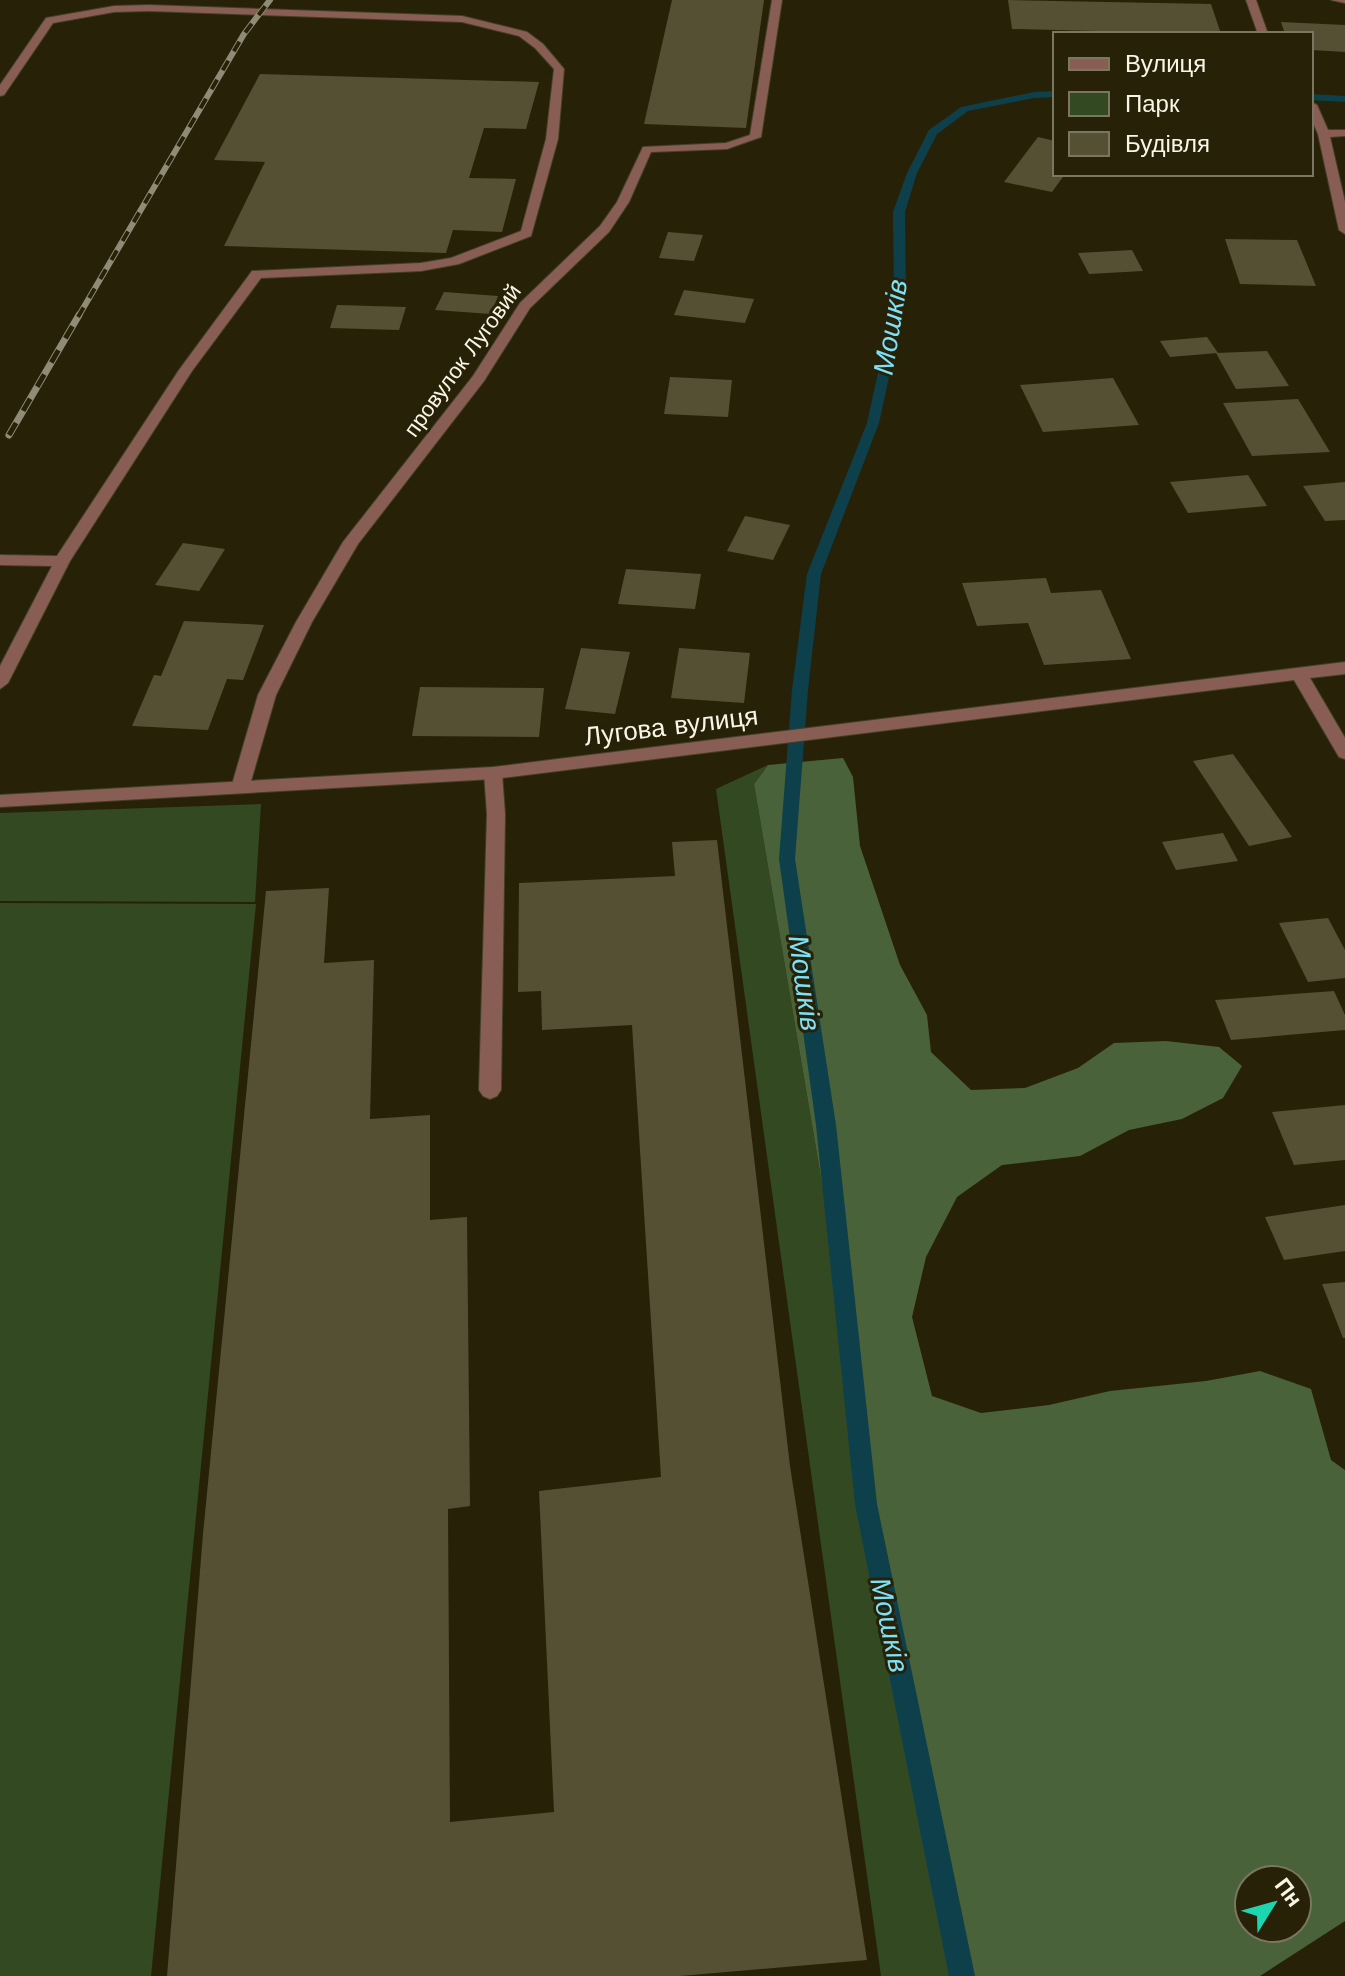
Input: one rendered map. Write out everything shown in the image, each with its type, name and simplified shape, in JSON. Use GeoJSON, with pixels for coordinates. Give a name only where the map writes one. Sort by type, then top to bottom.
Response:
{"type":"FeatureCollection","features":[{"type":"Feature","properties":{"kind":"street","name":"провулок Луговий"},"geometry":{"type":"LineString","coordinates":[[240,788],[267,695],[304,622],[351,542],[479,378],[525,306],[605,229],[623,202],[647,149],[716,148],[755,137],[777,0]]}},
{"type":"Feature","properties":{"kind":"street"},"geometry":{"type":"LineString","coordinates":[[1251,0],[1262,32]]}},
{"type":"Feature","properties":{"kind":"street"},"geometry":{"type":"LineString","coordinates":[[1336,0],[1345,0]]}},
{"type":"Feature","properties":{"kind":"street"},"geometry":{"type":"LineString","coordinates":[[0,93],[50,20],[114,9],[462,19],[523,34],[539,46],[559,69],[552,139],[527,233],[454,261],[421,267],[257,274],[186,370],[62,561],[0,683]]}},
{"type":"Feature","properties":{"kind":"street"},"geometry":{"type":"LineString","coordinates":[[1313,110],[1324,134],[1345,230]]}},
{"type":"Feature","properties":{"kind":"street"},"geometry":{"type":"LineString","coordinates":[[1324,134],[1345,133]]}},
{"type":"Feature","properties":{"kind":"street"},"geometry":{"type":"LineString","coordinates":[[0,560],[62,561]]}},
{"type":"Feature","properties":{"kind":"street","name":"Лугова вулиця"},"geometry":{"type":"LineString","coordinates":[[0,801],[493,773],[1345,668]]}},
{"type":"Feature","properties":{"kind":"street"},"geometry":{"type":"LineString","coordinates":[[1300,675],[1345,753]]}},
{"type":"Feature","properties":{"kind":"street"},"geometry":{"type":"LineString","coordinates":[[490,1090],[496,814],[493,773]]}},
{"type":"Feature","properties":{"kind":"green space"},"geometry":{"type":"Polygon","coordinates":[[[843,758],[853,777],[860,846],[900,965],[927,1015],[931,1052],[971,1090],[1025,1088],[1078,1068],[1114,1043],[1166,1041],[1219,1047],[1242,1066],[1223,1098],[1182,1119],[1129,1130],[1080,1156],[1002,1165],[957,1197],[926,1257],[912,1317],[932,1396],[981,1413],[1049,1405],[1110,1391],[1206,1381],[1260,1371],[1311,1389],[1331,1460],[1345,1470],[1345,1921],[1313,1942],[1313,1864],[1233,1864],[1233,1944],[1309,1944],[1260,1976],[957,1976],[754,784],[768,765],[843,758]]]}},
{"type":"Feature","properties":{"kind":"green space"},"geometry":{"type":"Polygon","coordinates":[[[768,765],[754,784],[957,1976],[881,1976],[716,789],[768,765]]]}},
{"type":"Feature","properties":{"kind":"green space"},"geometry":{"type":"Polygon","coordinates":[[[261,804],[255,902],[0,901],[0,813],[261,804]]]}},
{"type":"Feature","properties":{"kind":"green space"},"geometry":{"type":"Polygon","coordinates":[[[0,903],[256,904],[151,1976],[0,1976],[0,903]]]}},
{"type":"Feature","properties":{"kind":"building"},"geometry":{"type":"Polygon","coordinates":[[[672,0],[764,0],[746,128],[644,124],[672,0]]]}},
{"type":"Feature","properties":{"kind":"building"},"geometry":{"type":"Polygon","coordinates":[[[1008,0],[1211,4],[1220,32],[1137,32],[1012,29],[1008,0]]]}},
{"type":"Feature","properties":{"kind":"building"},"geometry":{"type":"Polygon","coordinates":[[[1281,22],[1345,25],[1345,52],[1313,50],[1313,32],[1284,32],[1281,22]]]}},
{"type":"Feature","properties":{"kind":"building"},"geometry":{"type":"Polygon","coordinates":[[[260,74],[539,82],[526,129],[484,128],[469,178],[516,179],[502,232],[453,230],[446,253],[224,246],[265,162],[214,160],[260,74]]]}},
{"type":"Feature","properties":{"kind":"building"},"geometry":{"type":"Polygon","coordinates":[[[1038,137],[1053,141],[1053,176],[1064,176],[1052,192],[1004,182],[1038,137]]]}},
{"type":"Feature","properties":{"kind":"building"},"geometry":{"type":"Polygon","coordinates":[[[668,232],[703,235],[694,261],[659,258],[668,232]]]}},
{"type":"Feature","properties":{"kind":"building"},"geometry":{"type":"Polygon","coordinates":[[[1225,239],[1297,240],[1316,286],[1240,284],[1225,239]]]}},
{"type":"Feature","properties":{"kind":"building"},"geometry":{"type":"Polygon","coordinates":[[[1132,250],[1143,271],[1089,274],[1078,253],[1132,250]]]}},
{"type":"Feature","properties":{"kind":"building"},"geometry":{"type":"Polygon","coordinates":[[[684,290],[754,299],[745,323],[674,315],[684,290]]]}},
{"type":"Feature","properties":{"kind":"building"},"geometry":{"type":"Polygon","coordinates":[[[444,292],[498,296],[491,314],[435,310],[444,292]]]}},
{"type":"Feature","properties":{"kind":"building"},"geometry":{"type":"Polygon","coordinates":[[[337,305],[406,307],[399,330],[330,328],[337,305]]]}},
{"type":"Feature","properties":{"kind":"building"},"geometry":{"type":"Polygon","coordinates":[[[1207,337],[1218,353],[1170,357],[1160,341],[1207,337]]]}},
{"type":"Feature","properties":{"kind":"building"},"geometry":{"type":"Polygon","coordinates":[[[1267,351],[1289,386],[1236,389],[1216,353],[1267,351]]]}},
{"type":"Feature","properties":{"kind":"building"},"geometry":{"type":"Polygon","coordinates":[[[670,377],[732,380],[728,417],[664,414],[670,377]]]}},
{"type":"Feature","properties":{"kind":"building"},"geometry":{"type":"Polygon","coordinates":[[[1113,378],[1139,425],[1043,432],[1020,385],[1113,378]]]}},
{"type":"Feature","properties":{"kind":"building"},"geometry":{"type":"Polygon","coordinates":[[[1298,399],[1330,452],[1252,456],[1223,403],[1298,399]]]}},
{"type":"Feature","properties":{"kind":"building"},"geometry":{"type":"Polygon","coordinates":[[[1248,475],[1267,506],[1188,513],[1170,482],[1248,475]]]}},
{"type":"Feature","properties":{"kind":"building"},"geometry":{"type":"Polygon","coordinates":[[[1345,482],[1345,520],[1325,521],[1303,486],[1345,482]]]}},
{"type":"Feature","properties":{"kind":"building"},"geometry":{"type":"Polygon","coordinates":[[[745,516],[790,525],[773,560],[727,551],[745,516]]]}},
{"type":"Feature","properties":{"kind":"building"},"geometry":{"type":"Polygon","coordinates":[[[183,543],[225,549],[199,591],[155,585],[183,543]]]}},
{"type":"Feature","properties":{"kind":"building"},"geometry":{"type":"Polygon","coordinates":[[[626,569],[701,574],[695,609],[618,604],[626,569]]]}},
{"type":"Feature","properties":{"kind":"building"},"geometry":{"type":"Polygon","coordinates":[[[1046,578],[1051,593],[1101,590],[1131,659],[1044,665],[1028,623],[977,626],[962,583],[1046,578]]]}},
{"type":"Feature","properties":{"kind":"building"},"geometry":{"type":"Polygon","coordinates":[[[184,621],[264,625],[243,680],[227,679],[208,730],[132,726],[154,675],[161,676],[184,621]]]}},
{"type":"Feature","properties":{"kind":"building"},"geometry":{"type":"Polygon","coordinates":[[[581,648],[630,652],[615,714],[565,709],[581,648]]]}},
{"type":"Feature","properties":{"kind":"building"},"geometry":{"type":"Polygon","coordinates":[[[679,648],[750,653],[744,703],[671,698],[679,648]]]}},
{"type":"Feature","properties":{"kind":"building"},"geometry":{"type":"Polygon","coordinates":[[[420,687],[544,688],[539,737],[412,736],[420,687]]]}},
{"type":"Feature","properties":{"kind":"building"},"geometry":{"type":"Polygon","coordinates":[[[1233,754],[1292,837],[1249,846],[1193,761],[1233,754]]]}},
{"type":"Feature","properties":{"kind":"building"},"geometry":{"type":"Polygon","coordinates":[[[1223,833],[1238,861],[1176,870],[1162,842],[1223,833]]]}},
{"type":"Feature","properties":{"kind":"building"},"geometry":{"type":"Polygon","coordinates":[[[717,840],[790,1466],[867,1960],[680,1976],[167,1976],[203,1534],[266,891],[329,888],[324,963],[374,960],[370,1119],[430,1115],[430,1220],[467,1217],[470,1506],[448,1509],[450,1822],[554,1812],[539,1491],[661,1477],[632,1025],[542,1030],[541,991],[518,992],[519,883],[675,876],[672,842],[717,840]]]}},
{"type":"Feature","properties":{"kind":"building"},"geometry":{"type":"Polygon","coordinates":[[[1328,918],[1345,950],[1345,978],[1308,982],[1279,923],[1328,918]]]}},
{"type":"Feature","properties":{"kind":"building"},"geometry":{"type":"Polygon","coordinates":[[[1334,991],[1345,1015],[1345,1030],[1231,1040],[1215,1000],[1334,991]]]}},
{"type":"Feature","properties":{"kind":"building"},"geometry":{"type":"Polygon","coordinates":[[[1345,1105],[1345,1160],[1294,1165],[1272,1112],[1345,1105]]]}},
{"type":"Feature","properties":{"kind":"building"},"geometry":{"type":"Polygon","coordinates":[[[1345,1205],[1345,1251],[1284,1260],[1265,1217],[1345,1205]]]}},
{"type":"Feature","properties":{"kind":"building"},"geometry":{"type":"Polygon","coordinates":[[[1345,1282],[1345,1338],[1343,1338],[1322,1284],[1345,1282]]]}},
{"type":"Feature","properties":{"kind":"waterway","name":"Мошків"},"geometry":{"type":"LineString","coordinates":[[962,1976],[866,1504],[826,1125],[787,859],[800,690],[814,574],[873,423],[900,299],[899,212],[912,173],[933,132],[965,109],[1053,94]]}},
{"type":"Feature","properties":{"kind":"waterway","name":"Мошків"},"geometry":{"type":"LineString","coordinates":[[1313,97],[1345,99]]}},
{"type":"Feature","properties":{"kind":"railway"},"geometry":{"type":"LineString","coordinates":[[78,317],[244,34],[270,0]]}},
{"type":"Feature","properties":{"kind":"railway"},"geometry":{"type":"LineString","coordinates":[[9,435],[79,315]]}}]}
